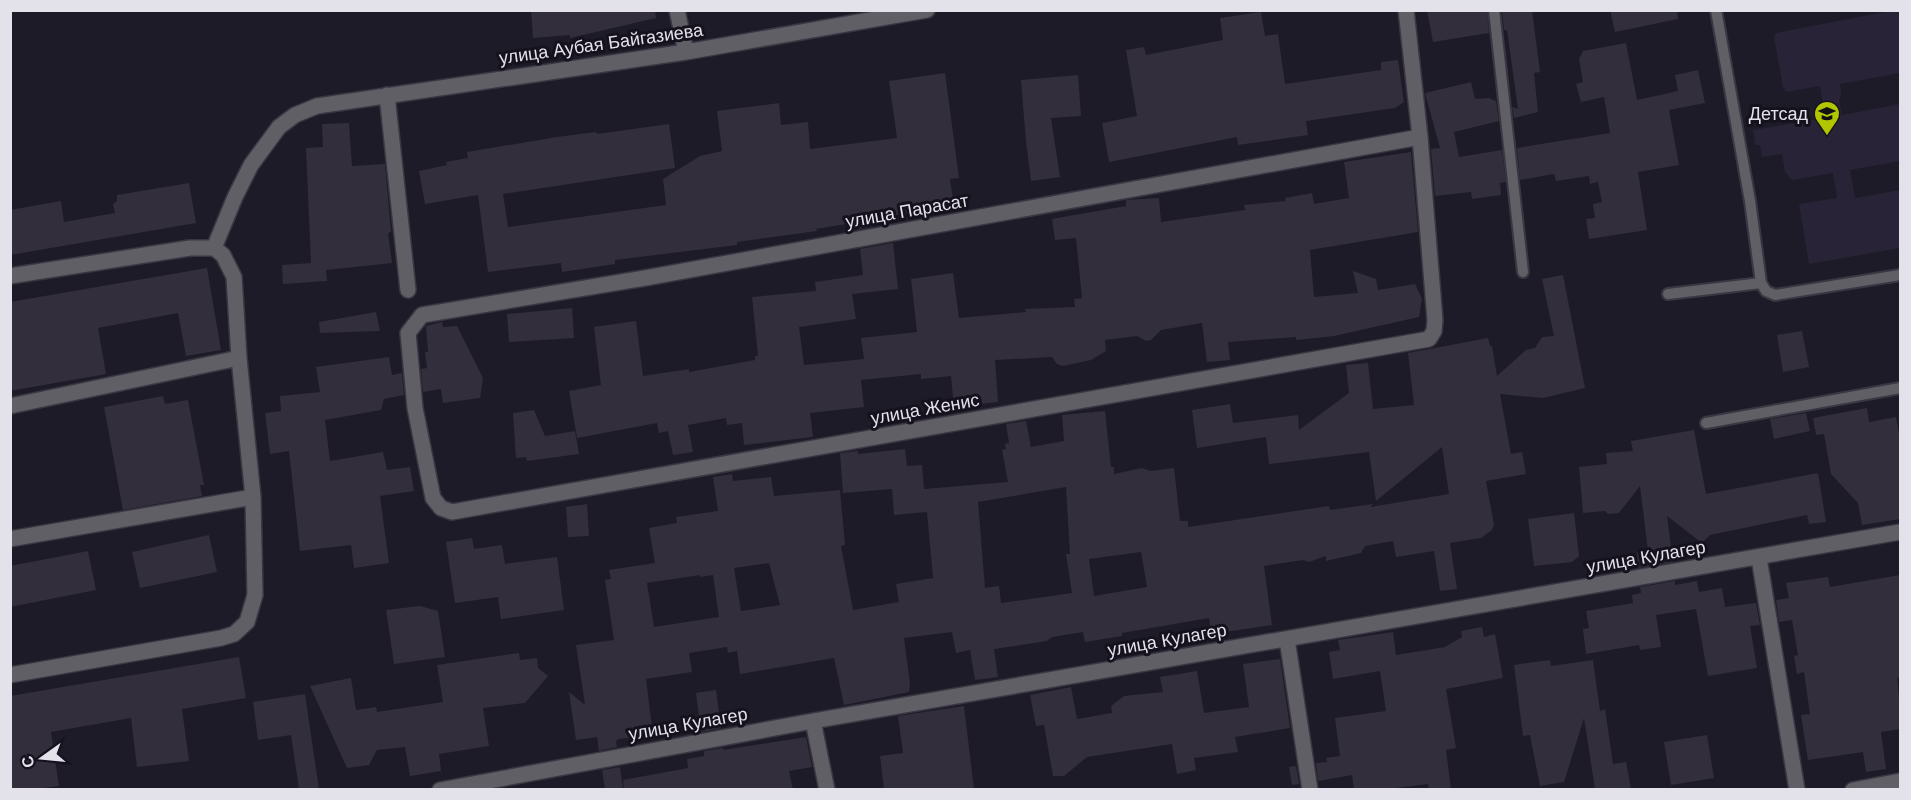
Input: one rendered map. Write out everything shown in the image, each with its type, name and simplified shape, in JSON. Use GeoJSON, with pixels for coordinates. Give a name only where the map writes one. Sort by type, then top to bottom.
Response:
{"type":"FeatureCollection","features":[{"type":"Feature","properties":{"kind":"street"},"geometry":{"type":"LineString","coordinates":[[677,10],[686,52]]}},
{"type":"Feature","properties":{"kind":"street","name":"улица Аубая Байгазиева"},"geometry":{"type":"LineString","coordinates":[[214,248],[246,176],[279,127],[295,115],[317,106],[686,52],[927,10]]}},
{"type":"Feature","properties":{"kind":"street"},"geometry":{"type":"LineString","coordinates":[[1406,10],[1420,137]]}},
{"type":"Feature","properties":{"kind":"street"},"geometry":{"type":"LineString","coordinates":[[387,95],[408,290]]}},
{"type":"Feature","properties":{"kind":"street","name":"улица Парасат"},"geometry":{"type":"LineString","coordinates":[[434,498],[414,408],[408,333],[422,315],[633,280],[1420,137]]}},
{"type":"Feature","properties":{"kind":"street","name":"улица Женис"},"geometry":{"type":"LineString","coordinates":[[434,498],[441,508],[452,512],[1429,339],[1434,331],[1435,320],[1420,137]]}},
{"type":"Feature","properties":{"kind":"street"},"geometry":{"type":"LineString","coordinates":[[10,276],[190,248],[214,248],[223,255],[234,277],[252,497],[255,595],[248,622],[234,634],[10,675]]}},
{"type":"Feature","properties":{"kind":"street"},"geometry":{"type":"LineString","coordinates":[[10,406],[239,358]]}},
{"type":"Feature","properties":{"kind":"street"},"geometry":{"type":"LineString","coordinates":[[10,539],[252,497]]}},
{"type":"Feature","properties":{"kind":"street","name":"улица Кулагер"},"geometry":{"type":"LineString","coordinates":[[440,789],[813,721],[1900,532]]}},
{"type":"Feature","properties":{"kind":"street"},"geometry":{"type":"LineString","coordinates":[[1760,558],[1797,789]]}},
{"type":"Feature","properties":{"kind":"street"},"geometry":{"type":"LineString","coordinates":[[1287,639],[1310,789]]}},
{"type":"Feature","properties":{"kind":"street"},"geometry":{"type":"LineString","coordinates":[[813,721],[827,789]]}},
{"type":"Feature","properties":{"kind":"street"},"geometry":{"type":"LineString","coordinates":[[1853,789],[1900,781]]}},
{"type":"Feature","properties":{"kind":"lane"},"geometry":{"type":"LineString","coordinates":[[1494,10],[1523,272]]}},
{"type":"Feature","properties":{"kind":"lane"},"geometry":{"type":"LineString","coordinates":[[1716,10],[1750,201],[1761,283],[1766,291],[1776,295],[1900,275]]}},
{"type":"Feature","properties":{"kind":"lane"},"geometry":{"type":"LineString","coordinates":[[1668,294],[1761,283]]}},
{"type":"Feature","properties":{"kind":"lane"},"geometry":{"type":"LineString","coordinates":[[1706,423],[1900,388]]}},
{"type":"Feature","properties":{"kind":"shaded area","name":"Детсад"},"geometry":{"type":"Polygon","coordinates":[[[1895,10],[1900,11],[1900,73],[1840,84],[1839,100],[1842,115],[1900,104],[1900,161],[1850,170],[1855,198],[1900,190],[1900,248],[1809,264],[1799,204],[1837,198],[1833,173],[1792,180],[1785,172],[1782,154],[1762,157],[1760,145],[1755,145],[1753,130],[1825,118],[1820,86],[1786,92],[1783,87],[1774,37],[1776,33],[1895,10]]]}},
{"type":"Feature","properties":{"kind":"building"},"geometry":{"type":"Polygon","coordinates":[[[531,10],[655,10],[656,18],[570,38],[570,35],[533,38],[531,10]]]}},
{"type":"Feature","properties":{"kind":"building"},"geometry":{"type":"Polygon","coordinates":[[[1427,10],[1487,10],[1489,33],[1433,42],[1427,10]]]}},
{"type":"Feature","properties":{"kind":"building"},"geometry":{"type":"Polygon","coordinates":[[[1502,10],[1532,10],[1540,72],[1534,73],[1538,112],[1514,118],[1512,107],[1518,109],[1502,10]]]}},
{"type":"Feature","properties":{"kind":"building"},"geometry":{"type":"Polygon","coordinates":[[[1610,10],[1677,10],[1678,19],[1615,32],[1610,10]]]}},
{"type":"Feature","properties":{"kind":"building"},"geometry":{"type":"Polygon","coordinates":[[[1261,12],[1265,36],[1278,34],[1285,84],[1381,70],[1381,62],[1398,60],[1404,102],[1395,108],[1306,121],[1308,135],[1238,145],[1237,137],[1109,162],[1102,123],[1137,116],[1126,50],[1144,47],[1146,55],[1223,40],[1220,18],[1261,12]]]}},
{"type":"Feature","properties":{"kind":"building"},"geometry":{"type":"Polygon","coordinates":[[[1626,43],[1637,100],[1678,91],[1675,75],[1698,70],[1705,103],[1669,110],[1679,165],[1638,172],[1647,230],[1589,239],[1586,219],[1595,218],[1593,204],[1602,202],[1598,182],[1590,184],[1589,176],[1556,181],[1554,174],[1520,180],[1517,148],[1610,133],[1604,97],[1581,102],[1576,84],[1583,82],[1579,59],[1583,51],[1626,43]]]}},
{"type":"Feature","properties":{"kind":"building"},"geometry":{"type":"Polygon","coordinates":[[[945,73],[959,178],[950,179],[954,206],[890,216],[891,223],[858,229],[858,227],[853,228],[852,223],[816,229],[817,231],[737,242],[737,245],[615,260],[615,264],[562,272],[561,263],[488,272],[478,195],[425,204],[419,171],[468,158],[467,152],[557,137],[669,124],[675,168],[503,194],[508,227],[666,205],[663,179],[700,156],[722,151],[717,111],[779,103],[781,125],[808,122],[810,149],[897,138],[889,81],[945,73]]]}},
{"type":"Feature","properties":{"kind":"building"},"geometry":{"type":"Polygon","coordinates":[[[1078,75],[1081,116],[1051,118],[1060,177],[1031,181],[1021,80],[1078,75]]]}},
{"type":"Feature","properties":{"kind":"building"},"geometry":{"type":"Polygon","coordinates":[[[1471,82],[1475,99],[1489,98],[1496,101],[1499,121],[1454,132],[1459,157],[1502,150],[1506,182],[1500,183],[1501,195],[1472,199],[1471,192],[1435,196],[1431,149],[1440,148],[1425,93],[1471,82]]]}},
{"type":"Feature","properties":{"kind":"building"},"geometry":{"type":"Polygon","coordinates":[[[349,123],[352,166],[385,164],[391,232],[388,233],[392,263],[326,270],[327,281],[283,284],[282,265],[311,263],[306,148],[323,147],[322,124],[349,123]]]}},
{"type":"Feature","properties":{"kind":"building"},"geometry":{"type":"Polygon","coordinates":[[[1411,152],[1418,232],[1310,250],[1314,297],[1358,293],[1353,271],[1376,279],[1378,290],[1415,284],[1422,299],[1419,317],[1334,336],[1296,340],[1296,337],[1228,342],[1230,360],[1207,362],[1202,323],[1161,330],[1151,340],[1146,341],[1137,336],[1105,340],[1106,351],[1091,360],[1063,366],[1057,364],[1052,357],[995,360],[998,402],[954,407],[951,376],[921,379],[921,374],[861,380],[864,407],[810,413],[813,437],[744,445],[742,423],[727,425],[726,418],[688,425],[693,452],[673,455],[668,431],[659,433],[657,423],[577,438],[569,391],[601,385],[594,327],[636,321],[643,376],[689,369],[689,372],[755,360],[755,356],[758,356],[752,297],[816,291],[815,282],[863,275],[860,249],[893,243],[898,289],[852,294],[856,319],[799,327],[804,365],[864,359],[861,338],[917,332],[911,279],[953,273],[959,318],[1026,312],[1025,309],[1075,307],[1074,299],[1082,298],[1076,238],[1055,240],[1052,219],[1126,206],[1126,200],[1159,198],[1161,222],[1245,210],[1244,205],[1286,201],[1285,198],[1312,193],[1314,204],[1349,198],[1344,162],[1411,152]]]}},
{"type":"Feature","properties":{"kind":"building"},"geometry":{"type":"Polygon","coordinates":[[[189,183],[196,223],[10,255],[10,210],[61,201],[64,222],[115,213],[113,204],[117,201],[117,195],[189,183]]]}},
{"type":"Feature","properties":{"kind":"building"},"geometry":{"type":"Polygon","coordinates":[[[207,268],[221,350],[186,356],[178,313],[98,328],[106,374],[10,391],[10,302],[207,268]]]}},
{"type":"Feature","properties":{"kind":"building"},"geometry":{"type":"Polygon","coordinates":[[[1563,275],[1585,388],[1543,398],[1500,394],[1511,454],[1522,452],[1526,474],[1486,481],[1494,525],[1492,530],[1481,538],[1450,543],[1457,589],[1440,591],[1434,551],[1396,557],[1393,541],[1365,546],[1361,553],[1326,561],[1326,556],[1309,562],[1303,560],[1264,566],[1272,625],[1211,634],[1209,618],[1122,633],[1122,636],[1085,642],[1083,632],[1052,637],[1047,641],[994,649],[998,677],[975,680],[970,650],[956,653],[952,632],[904,638],[909,692],[844,705],[834,658],[740,674],[737,651],[728,653],[727,647],[689,653],[692,672],[646,679],[653,735],[618,739],[617,747],[599,751],[597,737],[576,740],[569,692],[585,705],[576,645],[614,640],[605,580],[611,579],[609,570],[655,563],[649,528],[677,523],[676,517],[718,511],[713,477],[732,474],[733,481],[771,477],[774,496],[840,490],[845,545],[841,546],[853,610],[899,602],[896,584],[933,578],[927,512],[894,515],[892,489],[843,493],[840,453],[858,451],[858,454],[905,449],[907,466],[922,465],[924,489],[1008,482],[1002,450],[1006,449],[1005,444],[1009,443],[1006,424],[1026,421],[1031,447],[1064,441],[1062,415],[1105,411],[1111,467],[1114,467],[1114,474],[1142,468],[1150,471],[1174,468],[1180,521],[1188,521],[1188,527],[1329,506],[1330,510],[1373,504],[1370,507],[1449,494],[1442,447],[1376,501],[1369,452],[1269,464],[1266,437],[1197,448],[1192,410],[1230,404],[1233,423],[1298,415],[1299,430],[1349,393],[1346,365],[1368,363],[1373,409],[1414,405],[1408,353],[1488,338],[1492,346],[1497,376],[1526,350],[1535,348],[1542,337],[1554,336],[1542,279],[1563,275]],[[1066,487],[978,502],[985,588],[999,586],[1001,603],[1072,593],[1066,554],[1070,554],[1066,487]],[[1141,552],[1089,559],[1094,596],[1147,587],[1141,552]],[[769,563],[734,568],[741,611],[780,605],[769,563]],[[713,575],[647,583],[654,627],[719,617],[713,575]]]}},
{"type":"Feature","properties":{"kind":"building"},"geometry":{"type":"Polygon","coordinates":[[[572,308],[574,338],[509,342],[507,314],[572,308]]]}},
{"type":"Feature","properties":{"kind":"building"},"geometry":{"type":"Polygon","coordinates":[[[376,312],[380,331],[320,333],[319,322],[376,312]]]}},
{"type":"Feature","properties":{"kind":"building"},"geometry":{"type":"Polygon","coordinates":[[[442,322],[443,327],[457,326],[483,378],[480,398],[443,403],[441,389],[423,392],[421,369],[427,368],[425,352],[428,352],[426,326],[442,322]]]}},
{"type":"Feature","properties":{"kind":"building"},"geometry":{"type":"Polygon","coordinates":[[[1802,331],[1809,367],[1783,372],[1777,335],[1802,331]]]}},
{"type":"Feature","properties":{"kind":"building"},"geometry":{"type":"Polygon","coordinates":[[[389,357],[392,375],[402,373],[404,395],[384,399],[381,410],[325,420],[330,461],[383,452],[387,470],[410,467],[414,491],[380,496],[389,563],[354,568],[351,545],[300,551],[289,451],[270,454],[265,413],[281,411],[280,396],[320,392],[316,367],[389,357]]]}},
{"type":"Feature","properties":{"kind":"building"},"geometry":{"type":"Polygon","coordinates":[[[163,396],[165,404],[188,400],[204,485],[200,485],[202,496],[123,510],[104,407],[163,396]]]}},
{"type":"Feature","properties":{"kind":"building"},"geometry":{"type":"Polygon","coordinates":[[[1867,408],[1869,422],[1896,417],[1900,439],[1900,519],[1862,525],[1858,503],[1831,474],[1824,434],[1816,435],[1813,418],[1867,408]]]}},
{"type":"Feature","properties":{"kind":"building"},"geometry":{"type":"Polygon","coordinates":[[[534,410],[545,436],[575,431],[579,454],[527,461],[526,457],[516,458],[513,413],[534,410]]]}},
{"type":"Feature","properties":{"kind":"building"},"geometry":{"type":"Polygon","coordinates":[[[1806,413],[1810,431],[1774,439],[1770,419],[1806,413]]]}},
{"type":"Feature","properties":{"kind":"building"},"geometry":{"type":"Polygon","coordinates":[[[1694,430],[1706,494],[1818,473],[1826,522],[1809,524],[1807,515],[1710,535],[1702,543],[1667,516],[1673,562],[1638,568],[1637,552],[1648,551],[1640,486],[1619,513],[1608,514],[1605,511],[1583,513],[1579,467],[1607,464],[1606,453],[1633,451],[1631,441],[1694,430]]]}},
{"type":"Feature","properties":{"kind":"building"},"geometry":{"type":"Polygon","coordinates":[[[587,504],[589,536],[568,537],[566,507],[587,504]]]}},
{"type":"Feature","properties":{"kind":"building"},"geometry":{"type":"Polygon","coordinates":[[[1574,513],[1579,556],[1572,562],[1534,566],[1528,519],[1574,513]]]}},
{"type":"Feature","properties":{"kind":"building"},"geometry":{"type":"Polygon","coordinates":[[[209,535],[217,572],[140,588],[132,552],[209,535]]]}},
{"type":"Feature","properties":{"kind":"building"},"geometry":{"type":"Polygon","coordinates":[[[472,538],[474,549],[502,545],[505,564],[557,557],[564,610],[501,619],[498,597],[455,603],[446,542],[472,538]]]}},
{"type":"Feature","properties":{"kind":"building"},"geometry":{"type":"Polygon","coordinates":[[[88,551],[96,590],[10,607],[10,566],[88,551]]]}},
{"type":"Feature","properties":{"kind":"building"},"geometry":{"type":"Polygon","coordinates":[[[1900,575],[1900,677],[1897,678],[1900,729],[1881,732],[1886,769],[1866,772],[1863,752],[1808,760],[1801,715],[1810,714],[1804,672],[1797,674],[1794,656],[1798,655],[1792,620],[1779,622],[1776,600],[1789,598],[1786,583],[1828,577],[1830,587],[1900,575]]]}},
{"type":"Feature","properties":{"kind":"building"},"geometry":{"type":"Polygon","coordinates":[[[1675,581],[1675,585],[1697,581],[1699,592],[1722,588],[1725,607],[1756,603],[1760,625],[1750,626],[1757,668],[1708,676],[1696,609],[1656,615],[1661,647],[1640,650],[1639,645],[1586,654],[1583,629],[1589,628],[1586,611],[1633,603],[1632,595],[1641,593],[1640,587],[1675,581]]]}},
{"type":"Feature","properties":{"kind":"building"},"geometry":{"type":"Polygon","coordinates":[[[420,606],[438,611],[445,657],[394,664],[386,610],[420,606]]]}},
{"type":"Feature","properties":{"kind":"building"},"geometry":{"type":"Polygon","coordinates":[[[1482,627],[1484,637],[1495,634],[1503,678],[1446,689],[1456,748],[1446,750],[1451,789],[1429,789],[1428,784],[1388,789],[1354,789],[1352,775],[1318,781],[1316,763],[1327,762],[1326,758],[1340,756],[1335,718],[1386,711],[1380,671],[1333,679],[1329,652],[1340,650],[1338,640],[1393,632],[1396,655],[1445,647],[1462,637],[1461,631],[1482,627]]]}},
{"type":"Feature","properties":{"kind":"building"},"geometry":{"type":"Polygon","coordinates":[[[519,653],[520,660],[537,658],[538,668],[548,676],[525,703],[483,708],[489,746],[439,754],[441,771],[410,776],[405,747],[377,750],[369,765],[347,768],[310,686],[351,678],[356,710],[376,707],[377,712],[443,702],[437,665],[519,653]]]}},
{"type":"Feature","properties":{"kind":"building"},"geometry":{"type":"Polygon","coordinates":[[[239,657],[246,698],[182,709],[189,761],[137,767],[131,718],[51,732],[59,786],[10,789],[10,696],[239,657]]]}},
{"type":"Feature","properties":{"kind":"building"},"geometry":{"type":"Polygon","coordinates":[[[1280,659],[1290,728],[1235,737],[1238,752],[1194,758],[1196,770],[1177,774],[1172,744],[1087,757],[1064,776],[1053,776],[1044,725],[1036,726],[1030,695],[1071,687],[1077,719],[1112,713],[1111,706],[1124,696],[1163,692],[1160,677],[1197,671],[1204,713],[1249,707],[1243,664],[1280,659]]]}},
{"type":"Feature","properties":{"kind":"building"},"geometry":{"type":"Polygon","coordinates":[[[1550,660],[1551,666],[1593,660],[1600,711],[1605,709],[1613,764],[1626,762],[1631,789],[1595,789],[1584,718],[1564,782],[1540,786],[1530,735],[1523,736],[1514,665],[1550,660]]]}},
{"type":"Feature","properties":{"kind":"building"},"geometry":{"type":"Polygon","coordinates":[[[716,690],[721,728],[701,732],[696,693],[716,690]]]}},
{"type":"Feature","properties":{"kind":"building"},"geometry":{"type":"Polygon","coordinates":[[[305,694],[319,789],[299,789],[291,735],[258,740],[253,702],[305,694]]]}},
{"type":"Feature","properties":{"kind":"building"},"geometry":{"type":"Polygon","coordinates":[[[964,706],[974,789],[884,789],[880,756],[903,753],[898,716],[964,706]]]}},
{"type":"Feature","properties":{"kind":"building"},"geometry":{"type":"Polygon","coordinates":[[[1707,735],[1714,778],[1671,785],[1664,742],[1707,735]]]}},
{"type":"Feature","properties":{"kind":"building"},"geometry":{"type":"Polygon","coordinates":[[[806,737],[812,767],[789,771],[793,789],[624,789],[623,780],[688,768],[687,759],[704,756],[704,751],[806,737]]]}},
{"type":"Feature","properties":{"kind":"building"},"geometry":{"type":"Polygon","coordinates":[[[1296,766],[1299,784],[1292,785],[1289,767],[1296,766]]]}},
{"type":"Feature","properties":{"kind":"building"},"geometry":{"type":"Polygon","coordinates":[[[620,767],[623,789],[605,789],[602,770],[620,767]]]}},
{"type":"Feature","properties":{"kind":"place","name":"Детсад"},"geometry":{"type":"Point","coordinates":[1827,137]}}]}
